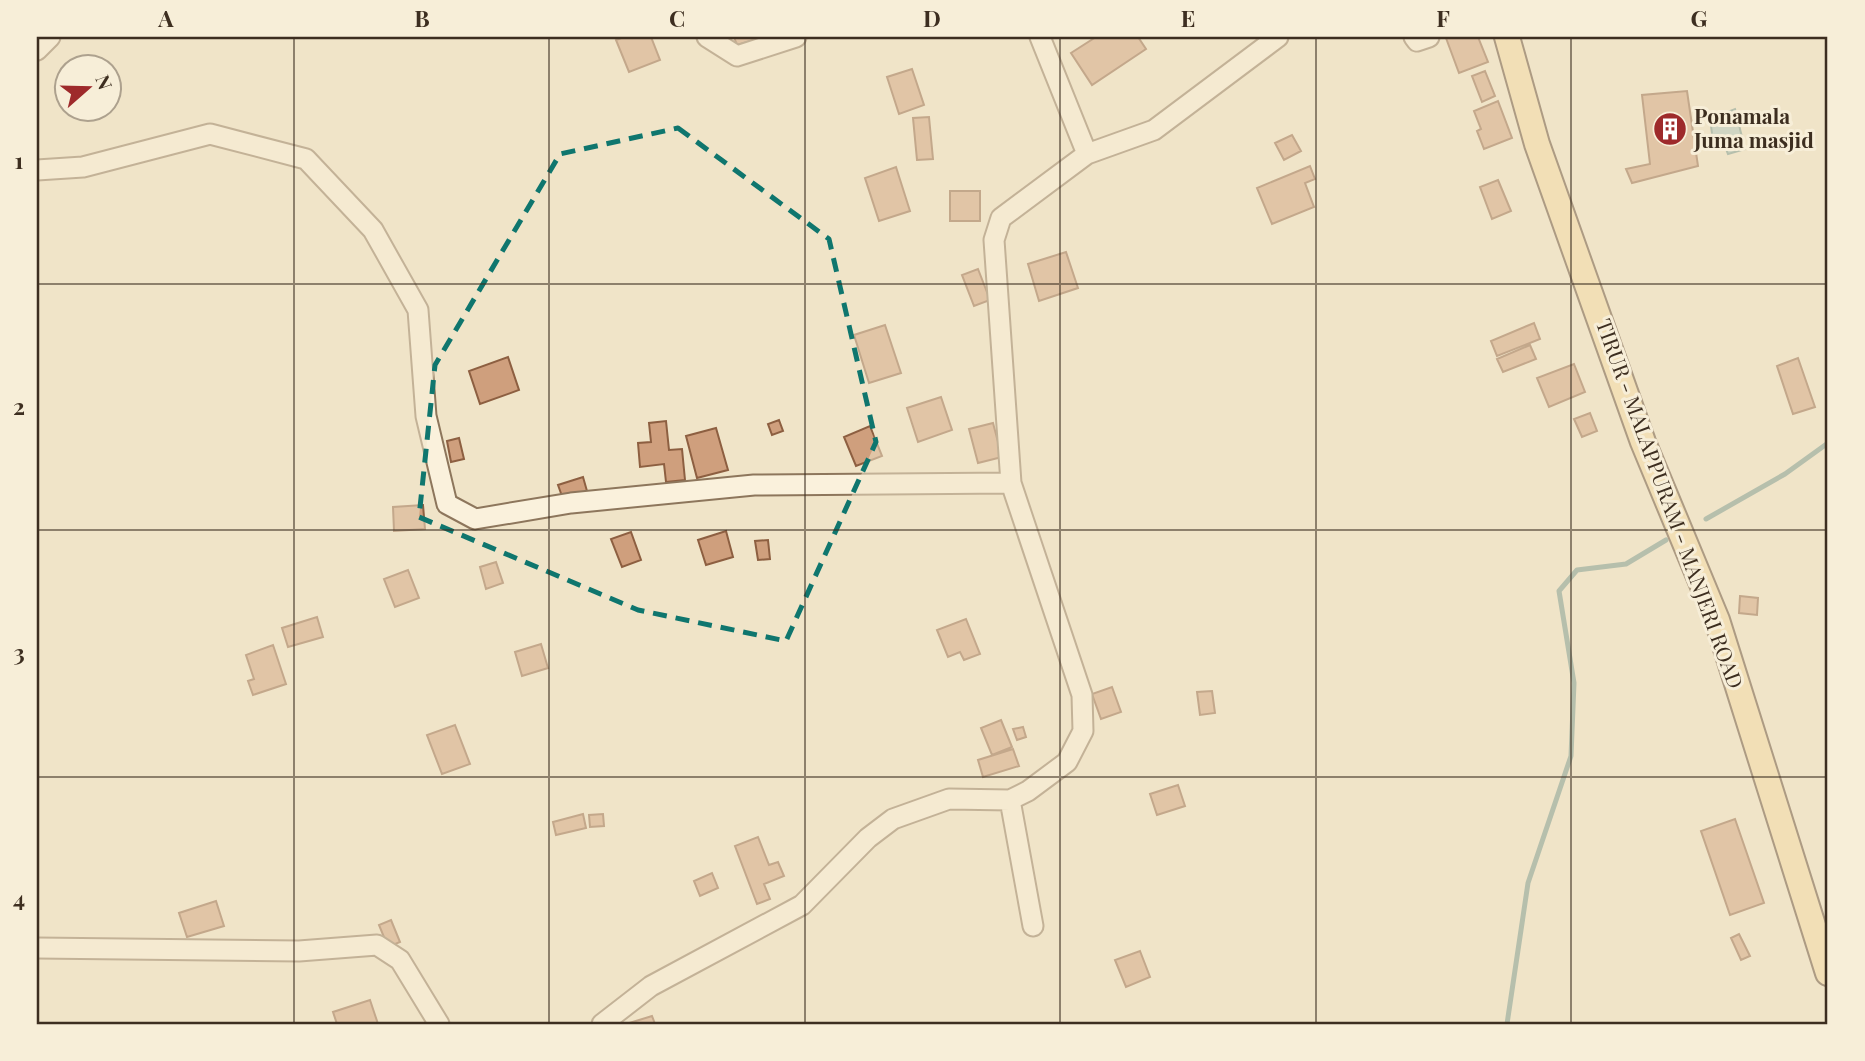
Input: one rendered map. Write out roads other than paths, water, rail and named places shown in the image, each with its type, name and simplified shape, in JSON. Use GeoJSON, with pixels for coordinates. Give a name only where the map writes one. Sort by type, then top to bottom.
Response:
{"type":"FeatureCollection","features":[{"type":"Feature","properties":{"kind":"main road","name":"TIRUR - MALAPPURAM - MANJERI ROAD"},"geometry":{"type":"LineString","coordinates":[[1507,37],[1537,144],[1643,442],[1717,620],[1828,974]]}},
{"type":"Feature","properties":{"kind":"street"},"geometry":{"type":"LineString","coordinates":[[37,50],[50,37]]}},
{"type":"Feature","properties":{"kind":"street"},"geometry":{"type":"LineString","coordinates":[[707,37],[737,56],[796,37]]}},
{"type":"Feature","properties":{"kind":"street"},"geometry":{"type":"LineString","coordinates":[[1040,37],[1087,154]]}},
{"type":"Feature","properties":{"kind":"street"},"geometry":{"type":"LineString","coordinates":[[602,1024],[651,986],[802,905],[868,838],[893,819],[949,799],[1010,800],[1028,792],[1067,762],[1083,731],[1082,695],[1011,483],[994,240],[1001,218],[1087,154],[1154,130],[1278,37]]}},
{"type":"Feature","properties":{"kind":"street"},"geometry":{"type":"LineString","coordinates":[[1414,37],[1418,41],[1429,37]]}},
{"type":"Feature","properties":{"kind":"street"},"geometry":{"type":"LineString","coordinates":[[37,170],[83,167],[210,134],[306,159],[373,230],[418,310],[426,416],[447,504],[475,519],[571,503],[754,485],[1011,483]]}},
{"type":"Feature","properties":{"kind":"street"},"geometry":{"type":"LineString","coordinates":[[1010,800],[1033,926]]}},
{"type":"Feature","properties":{"kind":"street"},"geometry":{"type":"LineString","coordinates":[[37,948],[299,951],[377,944],[400,960],[439,1024]]}},
{"type":"Feature","properties":{"kind":"water"},"geometry":{"type":"Polygon","coordinates":[[[1735,109],[1745,149],[1728,154],[1724,144],[1714,148],[1710,119],[1735,109]]]}},
{"type":"Feature","properties":{"kind":"waterway"},"geometry":{"type":"LineString","coordinates":[[1706,519],[1785,474],[1828,443]]}},
{"type":"Feature","properties":{"kind":"waterway"},"geometry":{"type":"LineString","coordinates":[[1507,1024],[1528,883],[1571,756],[1574,683],[1559,591],[1577,570],[1626,564],[1666,540]]}},
{"type":"Feature","properties":{"kind":"place","name":"Ponamala Juma masjid"},"geometry":{"type":"Point","coordinates":[1670,129]}}]}
